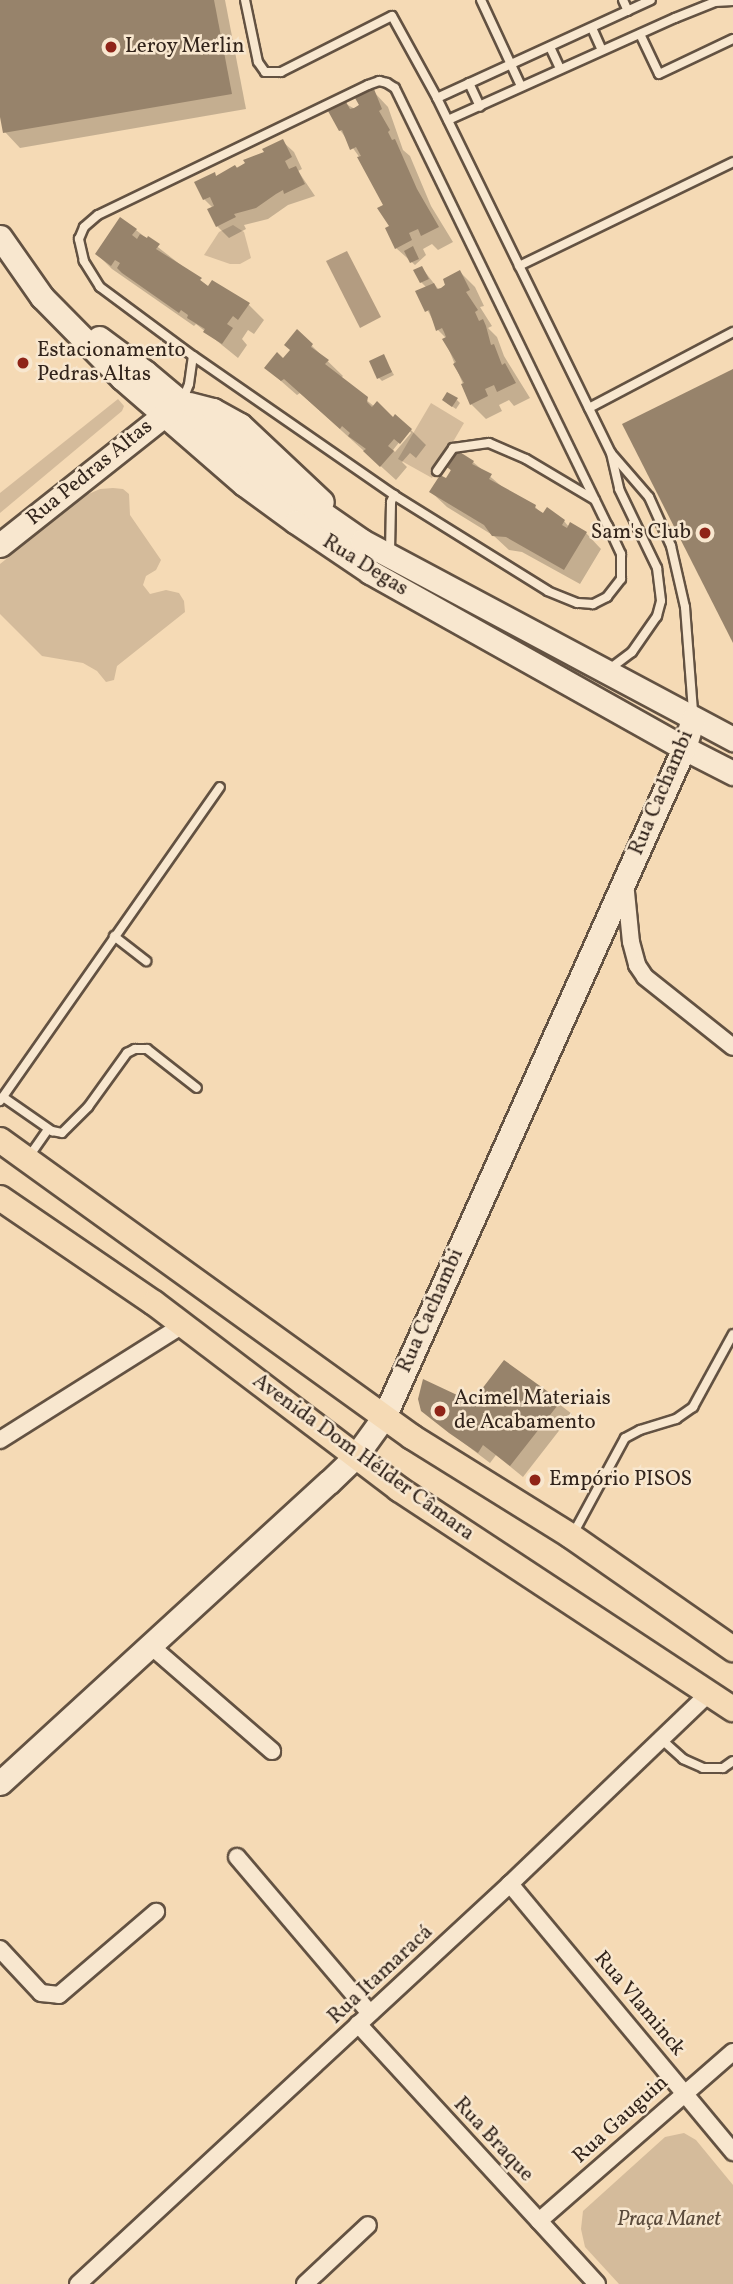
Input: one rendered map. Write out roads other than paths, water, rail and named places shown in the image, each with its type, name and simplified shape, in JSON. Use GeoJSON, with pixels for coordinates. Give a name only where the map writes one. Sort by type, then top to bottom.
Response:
{"type":"FeatureCollection","features":[{"type":"Feature","properties":{"kind":"main road","name":"Avenida Dom Hélder Câmara"},"geometry":{"type":"LineString","coordinates":[[0,1140],[384,1417],[571,1536],[733,1649]]}},
{"type":"Feature","properties":{"kind":"main road","name":"Avenida Dom Hélder Câmara"},"geometry":{"type":"LineString","coordinates":[[0,1198],[154,1303],[355,1457],[733,1709]]}},
{"type":"Feature","properties":{"kind":"main road"},"geometry":{"type":"LineString","coordinates":[[181,1326],[210,1310],[224,1310],[240,1315]]}},
{"type":"Feature","properties":{"kind":"street","name":"Rua Degas"},"geometry":{"type":"LineString","coordinates":[[0,237],[43,297],[172,409],[244,484],[356,563],[733,773]]}},
{"type":"Feature","properties":{"kind":"street","name":"Rua Degas"},"geometry":{"type":"LineString","coordinates":[[172,409],[213,410],[240,425],[362,541],[733,739]]}},
{"type":"Feature","properties":{"kind":"street","name":"Rua Pedras Altas"},"geometry":{"type":"LineString","coordinates":[[0,545],[172,409]]}},
{"type":"Feature","properties":{"kind":"street","name":"Rua Cachambi"},"geometry":{"type":"LineString","coordinates":[[0,1783],[152,1647],[355,1457],[384,1417],[684,748],[693,719]]}},
{"type":"Feature","properties":{"kind":"street"},"geometry":{"type":"LineString","coordinates":[[625,879],[631,942],[637,965],[645,977],[733,1047]]}},
{"type":"Feature","properties":{"kind":"street"},"geometry":{"type":"LineString","coordinates":[[0,1440],[181,1326]]}},
{"type":"Feature","properties":{"kind":"street"},"geometry":{"type":"LineString","coordinates":[[152,1647],[272,1751]]}},
{"type":"Feature","properties":{"kind":"street","name":"Rua Itamaracá"},"geometry":{"type":"LineString","coordinates":[[78,2284],[510,1884],[709,1693]]}},
{"type":"Feature","properties":{"kind":"street","name":"Rua Braque"},"geometry":{"type":"LineString","coordinates":[[237,1857],[364,2019],[597,2284]]}},
{"type":"Feature","properties":{"kind":"street","name":"Rua Vlaminck"},"geometry":{"type":"LineString","coordinates":[[510,1884],[685,2091],[733,2152]]}},
{"type":"Feature","properties":{"kind":"street"},"geometry":{"type":"LineString","coordinates":[[0,1949],[41,1993],[59,1995],[156,1912]]}},
{"type":"Feature","properties":{"kind":"street","name":"Rua Gauguin"},"geometry":{"type":"LineString","coordinates":[[539,2221],[685,2091],[733,2052]]}},
{"type":"Feature","properties":{"kind":"street"},"geometry":{"type":"LineString","coordinates":[[305,2284],[368,2225]]}},
{"type":"Feature","properties":{"kind":"lane"},"geometry":{"type":"LineString","coordinates":[[245,0],[258,62],[270,73],[281,72],[392,16],[437,98],[611,453],[619,489],[657,568],[661,601],[657,616],[640,643],[605,672]]}},
{"type":"Feature","properties":{"kind":"lane"},"geometry":{"type":"LineString","coordinates":[[481,0],[522,86]]}},
{"type":"Feature","properties":{"kind":"lane"},"geometry":{"type":"LineString","coordinates":[[623,0],[628,11]]}},
{"type":"Feature","properties":{"kind":"lane"},"geometry":{"type":"LineString","coordinates":[[437,98],[651,0]]}},
{"type":"Feature","properties":{"kind":"lane"},"geometry":{"type":"LineString","coordinates":[[448,120],[560,68],[715,2],[733,1]]}},
{"type":"Feature","properties":{"kind":"lane"},"geometry":{"type":"LineString","coordinates":[[592,28],[602,50]]}},
{"type":"Feature","properties":{"kind":"lane"},"geometry":{"type":"LineString","coordinates":[[640,34],[659,74],[733,39]]}},
{"type":"Feature","properties":{"kind":"lane"},"geometry":{"type":"LineString","coordinates":[[550,47],[560,68]]}},
{"type":"Feature","properties":{"kind":"lane"},"geometry":{"type":"LineString","coordinates":[[379,81],[395,88],[596,500],[621,554],[624,569],[621,579],[607,597],[593,604],[577,603],[548,591],[394,495],[193,356],[100,287],[84,261],[79,239],[84,227],[98,215],[379,81]]}},
{"type":"Feature","properties":{"kind":"lane"},"geometry":{"type":"LineString","coordinates":[[469,83],[480,107]]}},
{"type":"Feature","properties":{"kind":"lane"},"geometry":{"type":"LineString","coordinates":[[519,266],[733,162]]}},
{"type":"Feature","properties":{"kind":"lane"},"geometry":{"type":"LineString","coordinates":[[589,408],[733,332]]}},
{"type":"Feature","properties":{"kind":"lane"},"geometry":{"type":"LineString","coordinates":[[172,409],[189,384],[193,356]]}},
{"type":"Feature","properties":{"kind":"lane"},"geometry":{"type":"LineString","coordinates":[[437,471],[453,448],[489,443],[526,459],[596,500]]}},
{"type":"Feature","properties":{"kind":"lane"},"geometry":{"type":"LineString","coordinates":[[611,453],[649,497],[671,546],[685,607],[693,719]]}},
{"type":"Feature","properties":{"kind":"lane"},"geometry":{"type":"LineString","coordinates":[[390,555],[391,502],[394,495]]}},
{"type":"Feature","properties":{"kind":"lane"},"geometry":{"type":"LineString","coordinates":[[197,1088],[147,1049],[135,1049],[127,1053],[68,1130],[56,1132],[48,1129],[2,1099],[220,787]]}},
{"type":"Feature","properties":{"kind":"lane"},"geometry":{"type":"LineString","coordinates":[[114,936],[146,961]]}},
{"type":"Feature","properties":{"kind":"lane"},"geometry":{"type":"LineString","coordinates":[[26,1161],[48,1129]]}},
{"type":"Feature","properties":{"kind":"lane"},"geometry":{"type":"LineString","coordinates":[[571,1536],[625,1438],[640,1430],[676,1419],[693,1407],[733,1334]]}},
{"type":"Feature","properties":{"kind":"lane"},"geometry":{"type":"LineString","coordinates":[[661,1739],[682,1759],[703,1768],[723,1768],[733,1760]]}},
{"type":"Feature","properties":{"kind":"place","name":"Leroy Merlin"},"geometry":{"type":"Point","coordinates":[111,47]}},
{"type":"Feature","properties":{"kind":"place","name":"Estacionamento Pedras Altas"},"geometry":{"type":"Point","coordinates":[23,363]}},
{"type":"Feature","properties":{"kind":"place","name":"Sam's Club"},"geometry":{"type":"Point","coordinates":[705,533]}},
{"type":"Feature","properties":{"kind":"place","name":"Acimel Materiais de Acabamento"},"geometry":{"type":"Point","coordinates":[440,1411]}},
{"type":"Feature","properties":{"kind":"place","name":"Empório PISOS"},"geometry":{"type":"Point","coordinates":[535,1480]}},
{"type":"Feature","properties":{"kind":"park label","name":"Praça Manet"},"geometry":{"type":"Point","coordinates":[669,2220]}}]}
